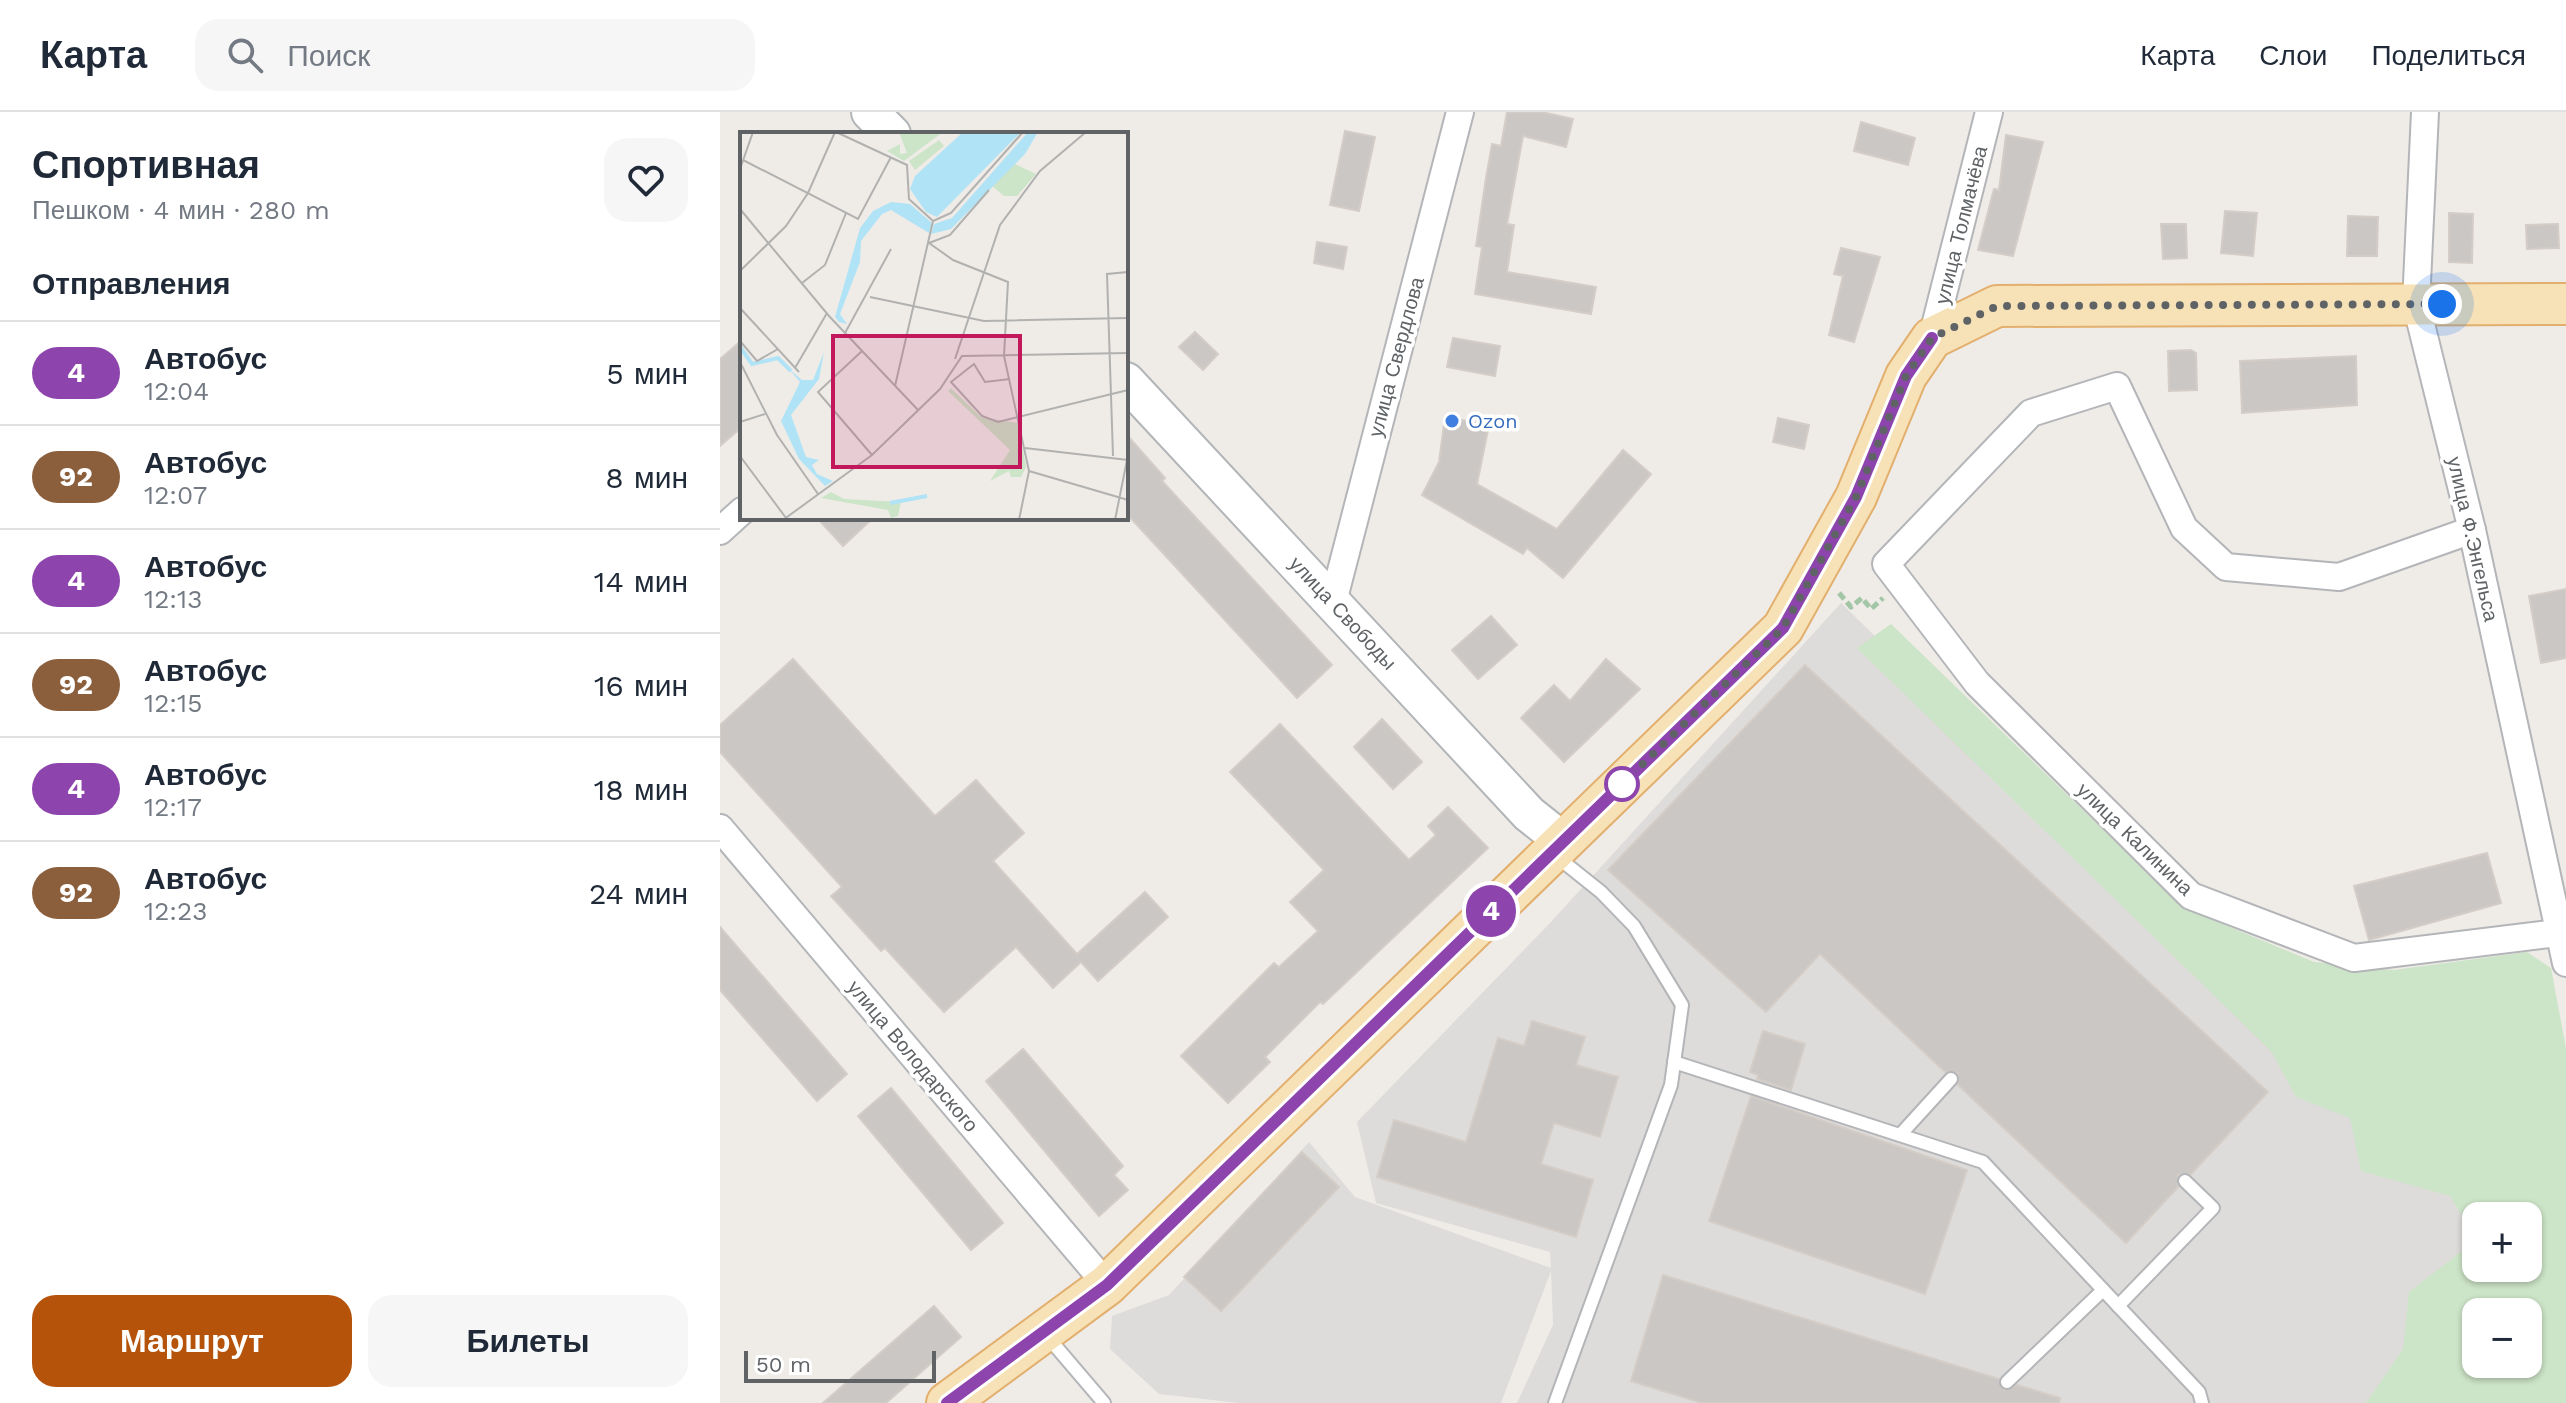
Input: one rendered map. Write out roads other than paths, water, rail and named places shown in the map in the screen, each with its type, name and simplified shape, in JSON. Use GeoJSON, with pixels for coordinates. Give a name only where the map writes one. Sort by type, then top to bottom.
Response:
{"type":"FeatureCollection","features":[{"type":"Feature","properties":{"kind":"main road"},"geometry":{"type":"LineString","coordinates":[[870,112],[890,132]]}},
{"type":"Feature","properties":{"kind":"main road"},"geometry":{"type":"LineString","coordinates":[[947,1403],[1107,1285],[1783,628],[1856,497],[1906,376],[1932,338],[1997,306],[2566,304]]}},
{"type":"Feature","properties":{"kind":"main road","name":"улица Свободы"},"geometry":{"type":"LineString","coordinates":[[1128,383],[1557,846]]}},
{"type":"Feature","properties":{"kind":"street","name":"улица Свердлова"},"geometry":{"type":"LineString","coordinates":[[1333,602],[1460,112]]}},
{"type":"Feature","properties":{"kind":"street","name":"улица Толмачёва"},"geometry":{"type":"LineString","coordinates":[[1932,338],[1989,112]]}},
{"type":"Feature","properties":{"kind":"street","name":"улица Ф.Энгельса"},"geometry":{"type":"LineString","coordinates":[[2425,112],[2416,304],[2472,530],[2563,933],[2566,963]]}},
{"type":"Feature","properties":{"kind":"street","name":"улица Калинина"},"geometry":{"type":"LineString","coordinates":[[2472,530],[2339,577],[2226,567],[2184,528],[2117,386],[2031,413],[1886,564],[1977,683],[2191,896],[2354,958],[2563,933]]}},
{"type":"Feature","properties":{"kind":"street"},"geometry":{"type":"LineString","coordinates":[[720,531],[740,513]]}},
{"type":"Feature","properties":{"kind":"street","name":"улица Володарского"},"geometry":{"type":"LineString","coordinates":[[720,828],[1107,1285]]}},
{"type":"Feature","properties":{"kind":"lane"},"geometry":{"type":"LineString","coordinates":[[1555,1403],[1671,1085],[1682,1005],[1634,926],[1557,846]]}},
{"type":"Feature","properties":{"kind":"lane"},"geometry":{"type":"LineString","coordinates":[[1674,1062],[1983,1162],[2199,1392],[2202,1403]]}},
{"type":"Feature","properties":{"kind":"lane"},"geometry":{"type":"LineString","coordinates":[[1900,1135],[1951,1079]]}},
{"type":"Feature","properties":{"kind":"lane"},"geometry":{"type":"LineString","coordinates":[[2118,1306],[2213,1208],[2185,1181]]}},
{"type":"Feature","properties":{"kind":"lane"},"geometry":{"type":"LineString","coordinates":[[2007,1382],[2103,1290]]}},
{"type":"Feature","properties":{"kind":"lane"},"geometry":{"type":"LineString","coordinates":[[1043,1332],[1104,1403]]}},
{"type":"Feature","properties":{"kind":"place","name":"Ozon"},"geometry":{"type":"Point","coordinates":[1452,421]}}]}
